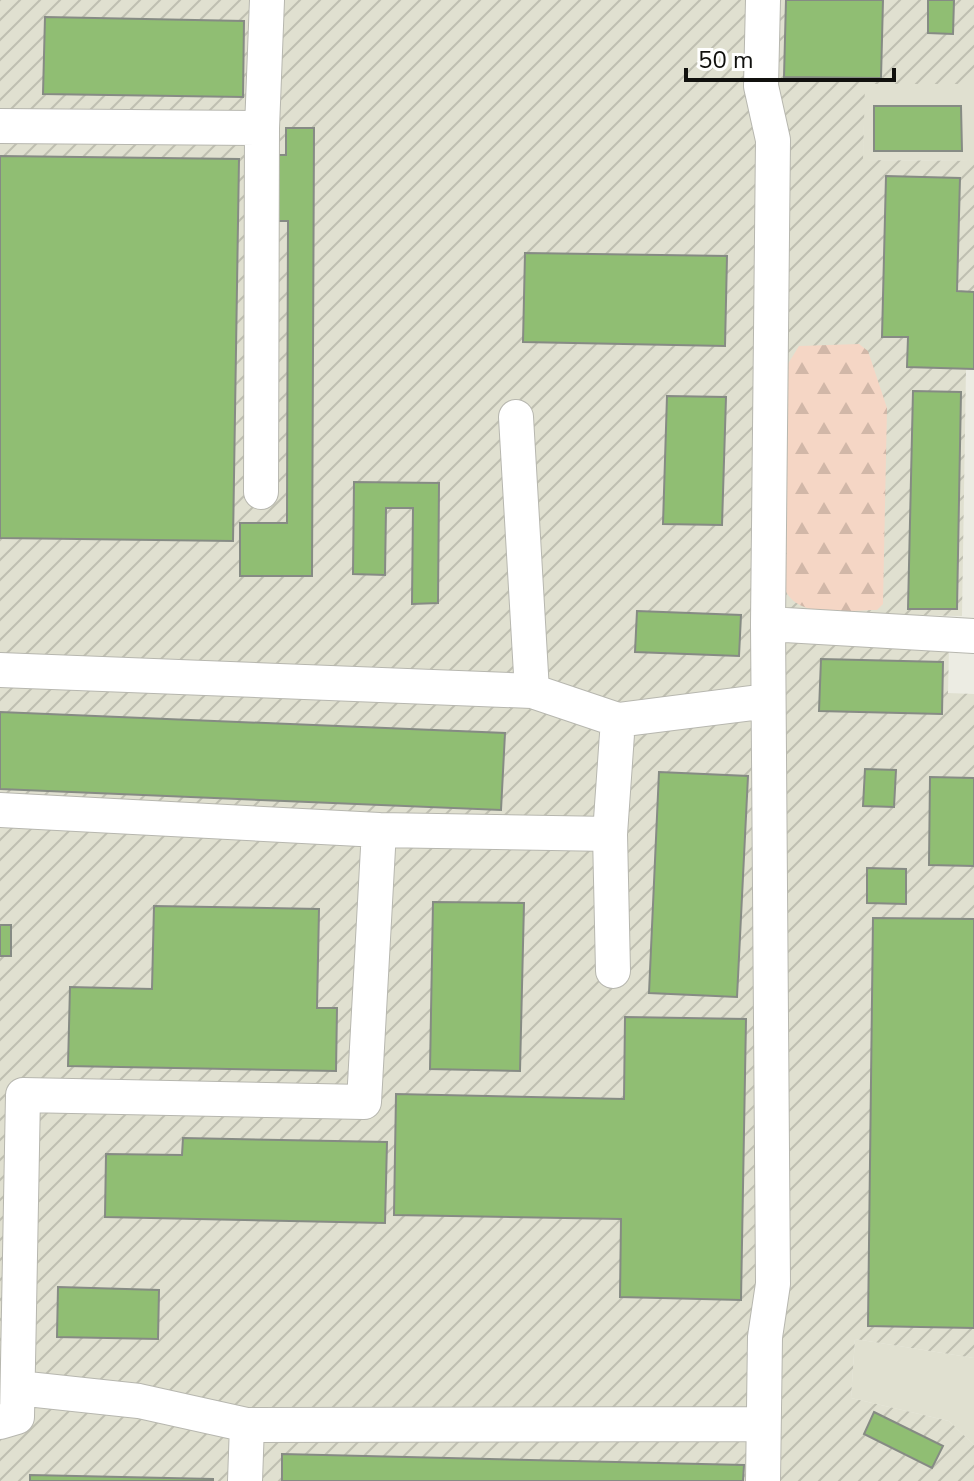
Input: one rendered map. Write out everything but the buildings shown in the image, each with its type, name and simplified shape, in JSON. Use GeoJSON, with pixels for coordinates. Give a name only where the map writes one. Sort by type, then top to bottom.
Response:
{"type":"FeatureCollection","features":[{"type":"Feature","properties":{"kind":"street"},"geometry":{"type":"LineString","coordinates":[[261,492],[262,128],[267,0]]}},
{"type":"Feature","properties":{"kind":"street"},"geometry":{"type":"LineString","coordinates":[[763,0],[761,86],[773,140],[768,624],[773,1284],[765,1337],[763,1481]]}},
{"type":"Feature","properties":{"kind":"street"},"geometry":{"type":"LineString","coordinates":[[0,126],[262,128]]}},
{"type":"Feature","properties":{"kind":"street"},"geometry":{"type":"LineString","coordinates":[[516,417],[532,691]]}},
{"type":"Feature","properties":{"kind":"street"},"geometry":{"type":"LineString","coordinates":[[768,624],[974,636]]}},
{"type":"Feature","properties":{"kind":"street"},"geometry":{"type":"LineString","coordinates":[[0,670],[532,691],[618,720],[768,701]]}},
{"type":"Feature","properties":{"kind":"street"},"geometry":{"type":"LineString","coordinates":[[613,971],[610,834],[618,720]]}},
{"type":"Feature","properties":{"kind":"street"},"geometry":{"type":"LineString","coordinates":[[0,810],[379,830],[610,834]]}},
{"type":"Feature","properties":{"kind":"street"},"geometry":{"type":"LineString","coordinates":[[0,1422],[17,1417],[18,1388],[10,1284],[11,1095],[364,1102],[379,830]]}},
{"type":"Feature","properties":{"kind":"street"},"geometry":{"type":"LineString","coordinates":[[18,1388],[139,1401],[247,1425],[762,1424]]}},
{"type":"Feature","properties":{"kind":"street"},"geometry":{"type":"LineString","coordinates":[[245,1481],[247,1425]]}},
{"type":"Feature","properties":{"kind":"shaded area"},"geometry":{"type":"Polygon","coordinates":[[[0,0],[974,0],[974,84],[865,84],[863,160],[974,161],[974,369],[966,369],[962,616],[903,615],[902,643],[949,648],[948,693],[974,694],[974,1358],[855,1339],[851,1398],[949,1421],[974,1445],[974,1481],[0,1481],[0,0]]]}},
{"type":"Feature","properties":{"kind":"shaded area"},"geometry":{"type":"Polygon","coordinates":[[[864,84],[974,84],[974,161],[863,160],[864,84]]]}},
{"type":"Feature","properties":{"kind":"shaded area"},"geometry":{"type":"Polygon","coordinates":[[[855,1339],[974,1358],[974,1445],[949,1421],[851,1398],[855,1339]]]}},
{"type":"Feature","properties":{"kind":"green space"},"geometry":{"type":"Polygon","coordinates":[[[859,344],[868,351],[887,408],[883,604],[877,610],[813,610],[801,606],[785,590],[786,367],[799,346],[859,344]]]}}]}
